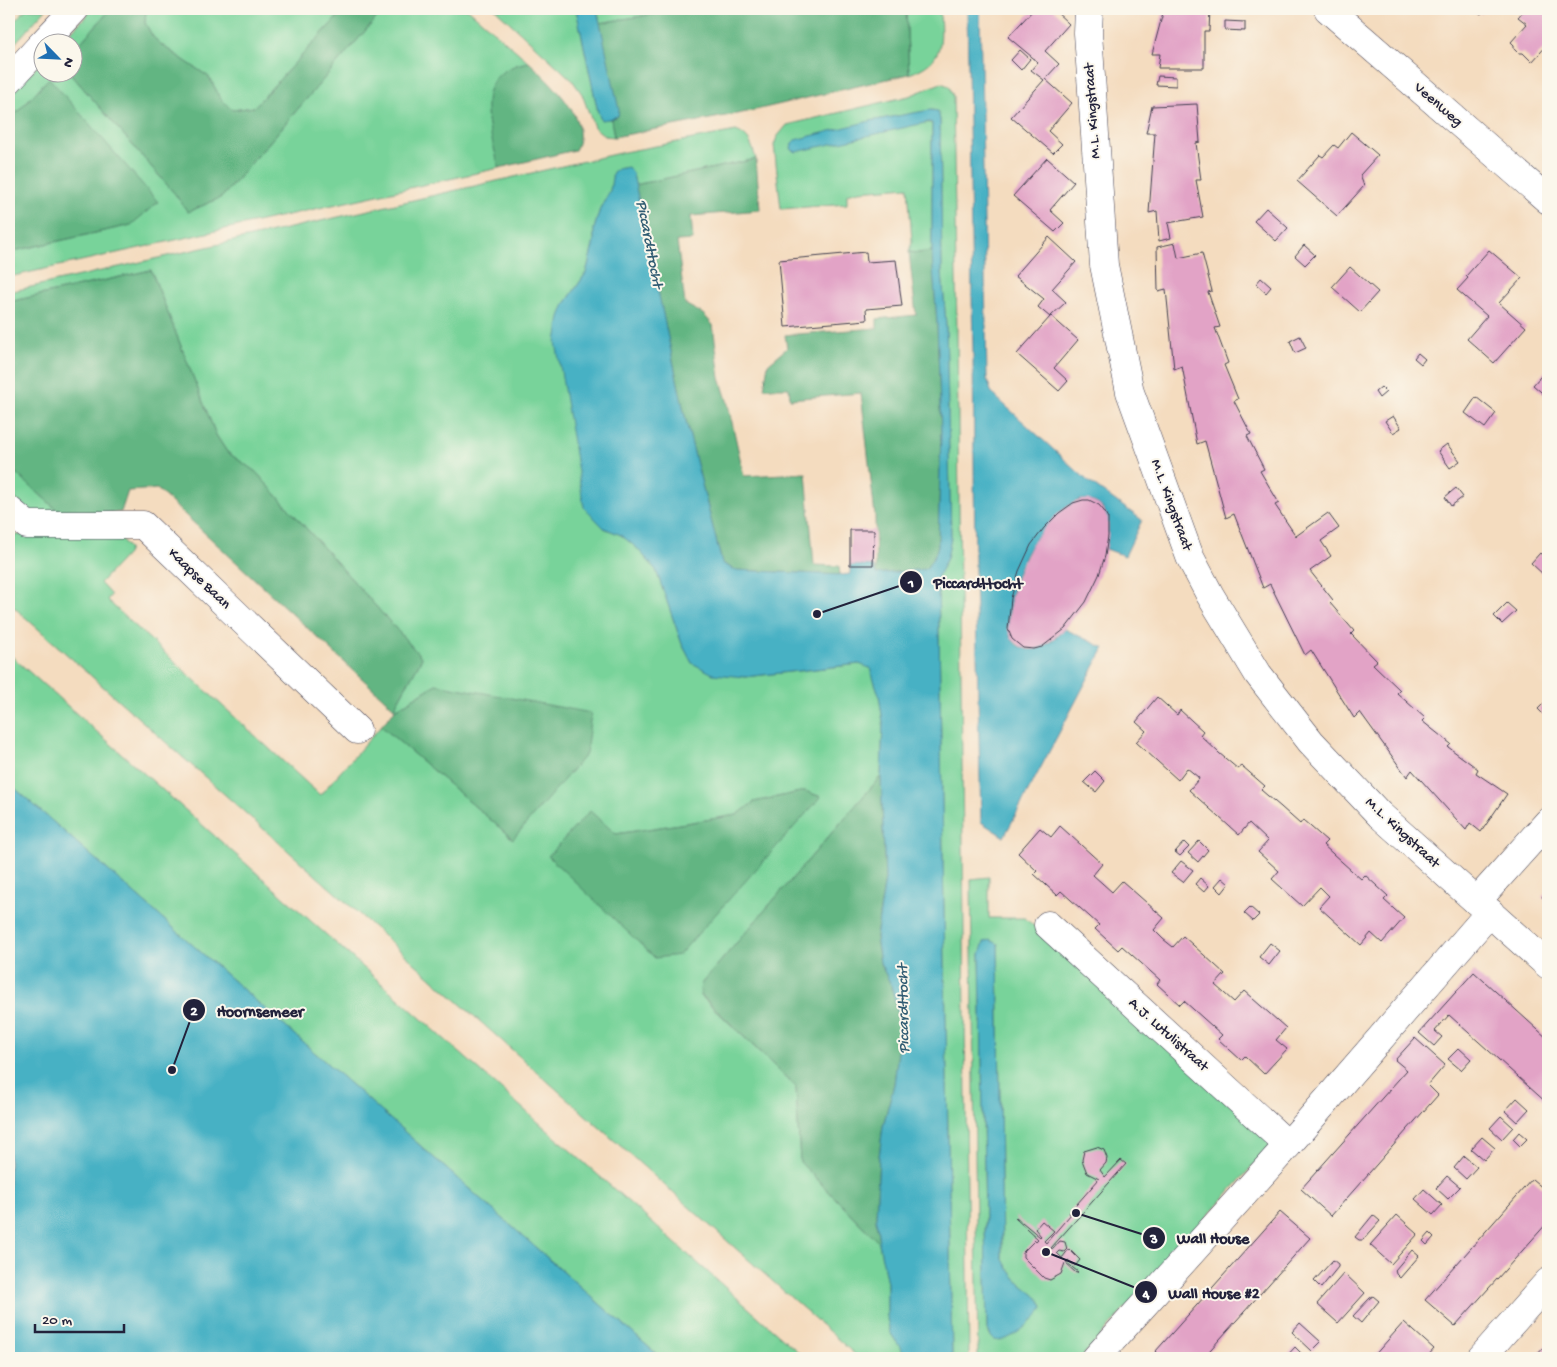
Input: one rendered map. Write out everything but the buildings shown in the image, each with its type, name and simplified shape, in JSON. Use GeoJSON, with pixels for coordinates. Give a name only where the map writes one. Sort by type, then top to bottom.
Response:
{"type":"FeatureCollection","features":[{"type":"Feature","properties":{"kind":"street"},"geometry":{"type":"LineString","coordinates":[[54,32],[76,9]]}},
{"type":"Feature","properties":{"kind":"street","name":"M.L. Kingstraat"},"geometry":{"type":"LineString","coordinates":[[1088,9],[1104,265],[1130,392],[1190,557],[1210,595],[1258,674],[1311,742],[1380,815],[1548,965]]}},
{"type":"Feature","properties":{"kind":"street","name":"Veenweg"},"geometry":{"type":"LineString","coordinates":[[1328,9],[1548,200]]}},
{"type":"Feature","properties":{"kind":"street"},"geometry":{"type":"LineString","coordinates":[[9,80],[32,55]]}},
{"type":"Feature","properties":{"kind":"street","name":"Kaapse Baan"},"geometry":{"type":"LineString","coordinates":[[9,510],[27,525],[143,525],[357,730]]}},
{"type":"Feature","properties":{"kind":"street"},"geometry":{"type":"LineString","coordinates":[[1096,1358],[1288,1145],[1483,907],[1548,822]]}},
{"type":"Feature","properties":{"kind":"street","name":"A.J. Lutulistraat"},"geometry":{"type":"LineString","coordinates":[[1048,925],[1288,1145]]}},
{"type":"Feature","properties":{"kind":"street"},"geometry":{"type":"LineString","coordinates":[[1481,1358],[1548,1282]]}},
{"type":"Feature","properties":{"kind":"green space"},"geometry":{"type":"Polygon","coordinates":[[[26,9],[46,9],[9,50],[9,27],[26,9]]]}},
{"type":"Feature","properties":{"kind":"green space"},"geometry":{"type":"Polygon","coordinates":[[[93,9],[111,9],[82,41],[82,32],[71,32],[93,9]]]}},
{"type":"Feature","properties":{"kind":"green space"},"geometry":{"type":"Polygon","coordinates":[[[111,9],[146,9],[145,23],[153,37],[163,46],[209,77],[221,99],[232,110],[254,107],[345,9],[384,9],[222,197],[188,212],[175,194],[78,82],[82,82],[82,41],[111,9]]]}},
{"type":"Feature","properties":{"kind":"green space"},"geometry":{"type":"Polygon","coordinates":[[[146,9],[345,9],[254,107],[232,110],[221,99],[209,77],[163,46],[153,37],[145,23],[146,9]]]}},
{"type":"Feature","properties":{"kind":"green space"},"geometry":{"type":"Polygon","coordinates":[[[384,9],[468,9],[529,62],[515,65],[487,115],[499,168],[9,277],[9,252],[131,225],[51,82],[78,82],[175,194],[188,212],[222,197],[384,9]]]}},
{"type":"Feature","properties":{"kind":"green space"},"geometry":{"type":"Polygon","coordinates":[[[495,9],[576,9],[598,112],[611,119],[614,137],[605,136],[594,127],[582,94],[572,80],[495,9]]]}},
{"type":"Feature","properties":{"kind":"green space"},"geometry":{"type":"Polygon","coordinates":[[[597,9],[684,9],[600,23],[597,9]]]}},
{"type":"Feature","properties":{"kind":"green space"},"geometry":{"type":"Polygon","coordinates":[[[684,9],[906,9],[909,74],[747,112],[614,137],[611,119],[618,116],[600,23],[684,9]]]}},
{"type":"Feature","properties":{"kind":"green space"},"geometry":{"type":"Polygon","coordinates":[[[906,9],[940,9],[941,31],[939,49],[930,63],[909,74],[906,9]]]}},
{"type":"Feature","properties":{"kind":"green space"},"geometry":{"type":"Polygon","coordinates":[[[529,62],[557,90],[574,114],[579,138],[575,150],[499,168],[488,118],[487,103],[490,89],[497,77],[510,68],[529,62]]]}},
{"type":"Feature","properties":{"kind":"green space"},"geometry":{"type":"Polygon","coordinates":[[[32,72],[32,82],[45,82],[9,121],[9,97],[32,72]]]}},
{"type":"Feature","properties":{"kind":"green space"},"geometry":{"type":"Polygon","coordinates":[[[45,82],[53,82],[158,202],[131,225],[9,252],[9,121],[45,82]]]}},
{"type":"Feature","properties":{"kind":"green space"},"geometry":{"type":"Polygon","coordinates":[[[941,83],[949,86],[953,96],[969,1358],[952,1358],[938,576],[947,558],[951,538],[946,325],[942,272],[940,120],[938,112],[933,110],[870,121],[932,123],[932,251],[909,252],[912,241],[908,187],[859,191],[847,194],[847,204],[781,209],[774,145],[777,137],[787,125],[909,96],[941,83]]]}},
{"type":"Feature","properties":{"kind":"green space"},"geometry":{"type":"Polygon","coordinates":[[[736,131],[741,133],[752,146],[756,159],[635,185],[633,174],[622,168],[614,171],[610,191],[600,209],[594,229],[594,242],[586,273],[565,304],[604,528],[621,535],[638,549],[656,570],[682,644],[692,663],[745,677],[860,664],[870,667],[879,695],[883,722],[881,776],[701,984],[701,996],[796,1087],[800,1162],[879,1243],[887,1283],[887,1318],[890,1332],[907,1358],[859,1358],[9,603],[9,535],[111,534],[120,537],[129,549],[127,554],[100,583],[111,595],[107,600],[320,795],[381,726],[513,839],[436,684],[395,710],[394,708],[422,658],[256,472],[227,452],[216,435],[151,270],[9,302],[9,292],[624,152],[736,131]],[[805,791],[754,802],[737,815],[616,834],[548,856],[821,797],[805,791]]]}},
{"type":"Feature","properties":{"kind":"green space"},"geometry":{"type":"Polygon","coordinates":[[[756,159],[760,210],[691,216],[693,240],[677,241],[685,304],[703,314],[713,325],[720,378],[727,400],[744,476],[806,473],[814,565],[839,566],[840,575],[735,570],[722,563],[686,421],[635,185],[756,159]]]}},
{"type":"Feature","properties":{"kind":"green space"},"geometry":{"type":"Polygon","coordinates":[[[932,251],[941,432],[938,546],[935,555],[926,569],[876,574],[875,516],[861,393],[790,399],[789,388],[764,388],[768,364],[787,348],[785,335],[877,328],[877,319],[916,315],[909,252],[932,251]]]}},
{"type":"Feature","properties":{"kind":"green space"},"geometry":{"type":"Polygon","coordinates":[[[151,270],[216,435],[227,452],[256,472],[422,658],[394,708],[157,489],[128,491],[121,512],[64,516],[9,467],[9,302],[151,270]]]}},
{"type":"Feature","properties":{"kind":"green space"},"geometry":{"type":"Polygon","coordinates":[[[9,467],[64,516],[33,514],[9,494],[9,467]]]}},
{"type":"Feature","properties":{"kind":"green space"},"geometry":{"type":"Polygon","coordinates":[[[9,654],[805,1358],[661,1358],[9,783],[9,654]]]}},
{"type":"Feature","properties":{"kind":"green space"},"geometry":{"type":"Polygon","coordinates":[[[436,684],[591,713],[586,754],[513,839],[381,726],[395,710],[436,684]]]}},
{"type":"Feature","properties":{"kind":"green space"},"geometry":{"type":"Polygon","coordinates":[[[881,776],[885,879],[876,937],[880,963],[891,985],[899,1017],[898,1052],[894,1084],[883,1126],[879,1157],[876,1218],[879,1243],[800,1162],[796,1087],[701,995],[700,990],[701,984],[881,776]]]}},
{"type":"Feature","properties":{"kind":"green space"},"geometry":{"type":"Polygon","coordinates":[[[805,791],[821,797],[679,955],[655,958],[548,856],[590,811],[616,834],[737,815],[754,802],[805,791]]]}},
{"type":"Feature","properties":{"kind":"green space"},"geometry":{"type":"Polygon","coordinates":[[[989,877],[989,918],[1025,918],[1274,1142],[1081,1358],[978,1358],[971,879],[989,877]],[[998,944],[980,954],[987,1327],[990,1336],[1043,1308],[1037,1297],[1013,1275],[1002,1257],[998,944]]]}},
{"type":"Feature","properties":{"kind":"water"},"geometry":{"type":"Polygon","coordinates":[[[576,9],[597,9],[619,110],[618,116],[601,120],[576,9]]]}},
{"type":"Feature","properties":{"kind":"water"},"geometry":{"type":"Polygon","coordinates":[[[967,9],[980,9],[987,379],[991,391],[1088,481],[1142,520],[1125,556],[1106,549],[1108,528],[1106,514],[1102,508],[1090,501],[1078,501],[1066,508],[1049,524],[1030,547],[1022,562],[1011,595],[1008,622],[1010,635],[1015,643],[1032,650],[1044,646],[1065,629],[1104,648],[1004,837],[981,822],[975,570],[967,9]]]}},
{"type":"Feature","properties":{"kind":"water"},"geometry":{"type":"Polygon","coordinates":[[[930,110],[938,111],[940,120],[942,272],[946,325],[951,538],[947,558],[938,576],[952,1358],[907,1358],[890,1332],[887,1318],[887,1283],[876,1218],[879,1157],[883,1126],[894,1084],[898,1052],[899,1017],[891,985],[880,963],[876,937],[885,879],[881,776],[883,722],[879,695],[870,668],[859,664],[745,677],[713,674],[692,663],[682,644],[656,570],[638,549],[621,535],[604,528],[584,507],[556,342],[560,317],[565,304],[586,273],[594,242],[594,229],[600,209],[610,191],[613,172],[628,167],[633,174],[686,421],[722,563],[735,570],[842,575],[850,574],[850,565],[873,565],[876,574],[926,569],[935,555],[938,546],[941,432],[937,323],[932,255],[932,123],[929,122],[796,152],[791,149],[792,143],[795,140],[870,121],[930,110]]]}},
{"type":"Feature","properties":{"kind":"water"},"geometry":{"type":"Polygon","coordinates":[[[9,783],[661,1358],[9,1358],[9,783]]]}},
{"type":"Feature","properties":{"kind":"water"},"geometry":{"type":"Polygon","coordinates":[[[990,940],[998,944],[1002,1257],[1013,1275],[1037,1297],[1043,1308],[1022,1330],[1007,1339],[1001,1340],[992,1338],[987,1327],[980,954],[984,942],[990,940]]]}},
{"type":"Feature","properties":{"kind":"place","name":"Piccardttocht"},"geometry":{"type":"Point","coordinates":[817,614]}},
{"type":"Feature","properties":{"kind":"place","name":"Hoornsemeer"},"geometry":{"type":"Point","coordinates":[172,1070]}},
{"type":"Feature","properties":{"kind":"place","name":"Wall House"},"geometry":{"type":"Point","coordinates":[1076,1213]}},
{"type":"Feature","properties":{"kind":"place","name":"Wall House #2"},"geometry":{"type":"Point","coordinates":[1046,1252]}}]}
